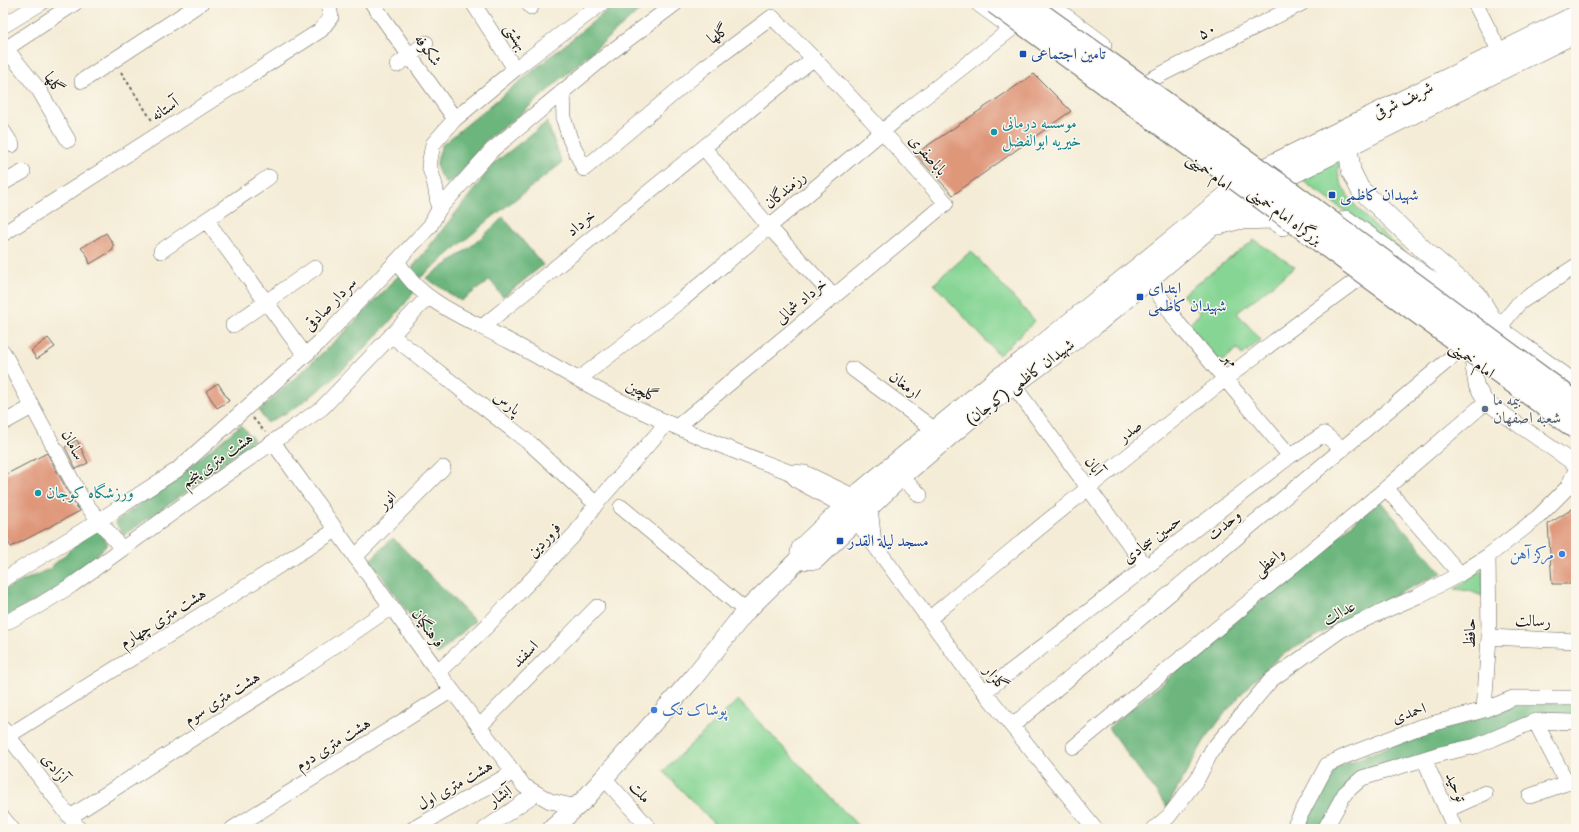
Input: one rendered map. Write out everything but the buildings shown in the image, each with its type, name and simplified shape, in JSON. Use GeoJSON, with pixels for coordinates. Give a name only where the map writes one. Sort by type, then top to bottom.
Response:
{"type":"FeatureCollection","features":[{"type":"Feature","properties":{"kind":"highway","name":"بزرگراه امام خمینی"},"geometry":{"type":"LineString","coordinates":[[995,3],[1576,428]]}},
{"type":"Feature","properties":{"kind":"highway","name":"بزرگراه امام خمینی"},"geometry":{"type":"LineString","coordinates":[[1025,3],[1290,192],[1576,403]]}},
{"type":"Feature","properties":{"kind":"main road","name":"امام خمینی"},"geometry":{"type":"LineString","coordinates":[[980,3],[1239,195],[1576,436]]}},
{"type":"Feature","properties":{"kind":"main road"},"geometry":{"type":"LineString","coordinates":[[1045,3],[1268,166],[1576,385]]}},
{"type":"Feature","properties":{"kind":"main road","name":"شریف شرقی"},"geometry":{"type":"LineString","coordinates":[[1239,195],[1268,166],[1576,15]]}},
{"type":"Feature","properties":{"kind":"main road","name":"شریف شرقی"},"geometry":{"type":"LineString","coordinates":[[1239,195],[1285,178],[1348,148],[1576,33]]}},
{"type":"Feature","properties":{"kind":"main road"},"geometry":{"type":"LineString","coordinates":[[1348,148],[1351,171],[1360,189],[1424,250],[1476,295],[1498,329]]}},
{"type":"Feature","properties":{"kind":"main road","name":"شهیدان کاظمی (کوجان)"},"geometry":{"type":"LineString","coordinates":[[856,508],[901,477],[984,407],[1095,325],[1211,227],[1239,195]]}},
{"type":"Feature","properties":{"kind":"main road","name":"شهیدان کاظمی (کوجان)"},"geometry":{"type":"LineString","coordinates":[[552,829],[577,807],[693,678],[746,611],[799,559],[815,560],[856,508],[935,430],[1239,195]]}},
{"type":"Feature","properties":{"kind":"main road"},"geometry":{"type":"LineString","coordinates":[[1211,227],[1237,220],[1273,219]]}},
{"type":"Feature","properties":{"kind":"street"},"geometry":{"type":"LineString","coordinates":[[3,26],[41,3]]}},
{"type":"Feature","properties":{"kind":"street"},"geometry":{"type":"LineString","coordinates":[[5,53],[28,34],[76,3]]}},
{"type":"Feature","properties":{"kind":"street"},"geometry":{"type":"LineString","coordinates":[[82,81],[201,3]]}},
{"type":"Feature","properties":{"kind":"street","name":"آستانه"},"geometry":{"type":"LineString","coordinates":[[3,234],[321,30],[331,18],[328,3]]}},
{"type":"Feature","properties":{"kind":"street","name":"شکوفه"},"geometry":{"type":"LineString","coordinates":[[372,3],[455,119]]}},
{"type":"Feature","properties":{"kind":"street","name":"بهشتی"},"geometry":{"type":"LineString","coordinates":[[473,3],[515,70]]}},
{"type":"Feature","properties":{"kind":"street"},"geometry":{"type":"LineString","coordinates":[[439,209],[430,165],[433,144],[455,119],[515,70],[602,3]]}},
{"type":"Feature","properties":{"kind":"street","name":"سردار صادقی"},"geometry":{"type":"LineString","coordinates":[[3,580],[177,470],[305,355],[398,261],[430,226],[439,209],[492,150],[563,90],[676,3]]}},
{"type":"Feature","properties":{"kind":"street","name":"۵۰"},"geometry":{"type":"LineString","coordinates":[[1150,80],[1302,3]]}},
{"type":"Feature","properties":{"kind":"street"},"geometry":{"type":"LineString","coordinates":[[1475,3],[1500,52]]}},
{"type":"Feature","properties":{"kind":"street","name":"گلها"},"geometry":{"type":"LineString","coordinates":[[563,90],[564,120],[570,139],[584,169],[705,66],[772,17],[814,58],[883,131]]}},
{"type":"Feature","properties":{"kind":"street","name":"رزمندگان"},"geometry":{"type":"LineString","coordinates":[[579,379],[684,298],[883,131],[1014,27]]}},
{"type":"Feature","properties":{"kind":"street"},"geometry":{"type":"LineString","coordinates":[[397,65],[426,43]]}},
{"type":"Feature","properties":{"kind":"street","name":"گلها"},"geometry":{"type":"LineString","coordinates":[[5,53],[39,90],[68,140]]}},
{"type":"Feature","properties":{"kind":"street","name":"خرداد"},"geometry":{"type":"LineString","coordinates":[[482,327],[814,58]]}},
{"type":"Feature","properties":{"kind":"street"},"geometry":{"type":"LineString","coordinates":[[3,131],[12,145]]}},
{"type":"Feature","properties":{"kind":"street","name":"باباصفری"},"geometry":{"type":"LineString","coordinates":[[883,131],[946,202]]}},
{"type":"Feature","properties":{"kind":"street"},"geometry":{"type":"LineString","coordinates":[[704,148],[769,227],[834,297]]}},
{"type":"Feature","properties":{"kind":"street"},"geometry":{"type":"LineString","coordinates":[[3,183],[23,172]]}},
{"type":"Feature","properties":{"kind":"street"},"geometry":{"type":"LineString","coordinates":[[161,250],[268,177]]}},
{"type":"Feature","properties":{"kind":"street","name":"خرداد شمالی"},"geometry":{"type":"LineString","coordinates":[[673,425],[834,297],[946,202]]}},
{"type":"Feature","properties":{"kind":"street"},"geometry":{"type":"LineString","coordinates":[[206,220],[305,355]]}},
{"type":"Feature","properties":{"kind":"street","name":"گلچین"},"geometry":{"type":"LineString","coordinates":[[398,261],[402,268],[428,297],[449,310],[579,379],[700,438],[789,472],[805,473],[856,508]]}},
{"type":"Feature","properties":{"kind":"street"},"geometry":{"type":"LineString","coordinates":[[1498,329],[1519,303],[1576,266]]}},
{"type":"Feature","properties":{"kind":"street"},"geometry":{"type":"LineString","coordinates":[[233,325],[315,268]]}},
{"type":"Feature","properties":{"kind":"street","name":"صدر"},"geometry":{"type":"LineString","coordinates":[[930,618],[1088,488],[1225,380],[1358,279]]}},
{"type":"Feature","properties":{"kind":"street","name":"مهر"},"geometry":{"type":"LineString","coordinates":[[1149,280],[1178,323],[1290,456]]}},
{"type":"Feature","properties":{"kind":"street","name":"هشت متری پنجم"},"geometry":{"type":"LineString","coordinates":[[3,624],[58,594],[322,408],[428,297]]}},
{"type":"Feature","properties":{"kind":"street","name":"پارس"},"geometry":{"type":"LineString","coordinates":[[391,335],[532,445],[596,504]]}},
{"type":"Feature","properties":{"kind":"street","name":"سامان"},"geometry":{"type":"LineString","coordinates":[[3,352],[82,499],[122,549]]}},
{"type":"Feature","properties":{"kind":"street"},"geometry":{"type":"LineString","coordinates":[[1466,356],[1476,385],[1486,402],[1576,464]]}},
{"type":"Feature","properties":{"kind":"street","name":"وحدت"},"geometry":{"type":"LineString","coordinates":[[1012,726],[1343,448],[1466,356]]}},
{"type":"Feature","properties":{"kind":"street","name":"ارمغان"},"geometry":{"type":"LineString","coordinates":[[854,369],[935,430]]}},
{"type":"Feature","properties":{"kind":"street","name":"آبان"},"geometry":{"type":"LineString","coordinates":[[1014,386],[1146,566]]}},
{"type":"Feature","properties":{"kind":"street","name":"واعظی"},"geometry":{"type":"LineString","coordinates":[[1074,747],[1386,488],[1486,402]]}},
{"type":"Feature","properties":{"kind":"street"},"geometry":{"type":"LineString","coordinates":[[3,423],[32,407]]}},
{"type":"Feature","properties":{"kind":"street","name":"فروردین"},"geometry":{"type":"LineString","coordinates":[[438,672],[486,628],[569,540],[596,504],[673,425]]}},
{"type":"Feature","properties":{"kind":"street","name":"حسین سجادی"},"geometry":{"type":"LineString","coordinates":[[984,692],[1290,456],[1324,434],[1343,448]]}},
{"type":"Feature","properties":{"kind":"street","name":"فرهنگیان"},"geometry":{"type":"LineString","coordinates":[[273,442],[438,672],[524,786],[550,801],[577,807]]}},
{"type":"Feature","properties":{"kind":"street","name":"انور"},"geometry":{"type":"LineString","coordinates":[[356,557],[443,468]]}},
{"type":"Feature","properties":{"kind":"street","name":"عدالت"},"geometry":{"type":"LineString","coordinates":[[1154,829],[1169,816],[1198,778],[1212,750],[1271,680],[1341,630],[1418,596],[1460,574],[1488,556],[1537,518],[1567,488],[1576,470]]}},
{"type":"Feature","properties":{"kind":"street"},"geometry":{"type":"LineString","coordinates":[[901,477],[920,495]]}},
{"type":"Feature","properties":{"kind":"street"},"geometry":{"type":"LineString","coordinates":[[1386,488],[1460,574]]}},
{"type":"Feature","properties":{"kind":"street"},"geometry":{"type":"LineString","coordinates":[[621,507],[746,611]]}},
{"type":"Feature","properties":{"kind":"street","name":"گلزار"},"geometry":{"type":"LineString","coordinates":[[856,508],[874,545],[984,692],[1094,829]]}},
{"type":"Feature","properties":{"kind":"street","name":"هشت متری چهارم"},"geometry":{"type":"LineString","coordinates":[[8,741],[336,530]]}},
{"type":"Feature","properties":{"kind":"street","name":"حافظ"},"geometry":{"type":"LineString","coordinates":[[1484,710],[1489,637],[1488,556]]}},
{"type":"Feature","properties":{"kind":"street","name":"هشت متری سوم"},"geometry":{"type":"LineString","coordinates":[[74,823],[391,607]]}},
{"type":"Feature","properties":{"kind":"street","name":"اسفند"},"geometry":{"type":"LineString","coordinates":[[479,727],[597,608]]}},
{"type":"Feature","properties":{"kind":"street","name":"رسالت"},"geometry":{"type":"LineString","coordinates":[[1489,637],[1576,641]]}},
{"type":"Feature","properties":{"kind":"street","name":"هشت متری دوم"},"geometry":{"type":"LineString","coordinates":[[232,829],[452,690]]}},
{"type":"Feature","properties":{"kind":"street","name":"احمدی"},"geometry":{"type":"LineString","coordinates":[[1293,829],[1327,765],[1348,755],[1420,726],[1484,710],[1513,698],[1576,698]]}},
{"type":"Feature","properties":{"kind":"street"},"geometry":{"type":"LineString","coordinates":[[1530,796],[1571,782],[1535,721]]}},
{"type":"Feature","properties":{"kind":"street"},"geometry":{"type":"LineString","coordinates":[[1325,829],[1345,793],[1362,778],[1424,759],[1476,746],[1535,721],[1576,722]]}},
{"type":"Feature","properties":{"kind":"street","name":"آزادی"},"geometry":{"type":"LineString","coordinates":[[8,741],[74,823]]}},
{"type":"Feature","properties":{"kind":"street","name":"توحید"},"geometry":{"type":"LineString","coordinates":[[1424,759],[1455,829]]}},
{"type":"Feature","properties":{"kind":"street","name":"هشت متری اول"},"geometry":{"type":"LineString","coordinates":[[413,829],[514,772]]}},
{"type":"Feature","properties":{"kind":"street","name":"ملت"},"geometry":{"type":"LineString","coordinates":[[604,778],[650,829]]}},
{"type":"Feature","properties":{"kind":"street","name":"آبشار"},"geometry":{"type":"LineString","coordinates":[[485,829],[536,793]]}},
{"type":"Feature","properties":{"kind":"street"},"geometry":{"type":"LineString","coordinates":[[1447,810],[1485,793]]}},
{"type":"Feature","properties":{"kind":"street"},"geometry":{"type":"LineString","coordinates":[[3,818],[12,829]]}},
{"type":"Feature","properties":{"kind":"path"},"geometry":{"type":"LineString","coordinates":[[114,60],[160,134]]}},
{"type":"Feature","properties":{"kind":"path"},"geometry":{"type":"LineString","coordinates":[[245,408],[273,442]]}},
{"type":"Feature","properties":{"kind":"green space"},"geometry":{"type":"Polygon","coordinates":[[[616,3],[648,3],[516,118],[486,140],[458,176],[447,184],[439,174],[437,165],[438,156],[442,145],[616,3]]]}},
{"type":"Feature","properties":{"kind":"green space"},"geometry":{"type":"Polygon","coordinates":[[[547,122],[562,163],[490,219],[420,278],[412,268],[493,164],[547,122]]]}},
{"type":"Feature","properties":{"kind":"green space"},"geometry":{"type":"Polygon","coordinates":[[[1341,157],[1338,172],[1341,183],[1348,195],[1368,219],[1411,259],[1299,178],[1341,157]]]}},
{"type":"Feature","properties":{"kind":"green space"},"geometry":{"type":"Polygon","coordinates":[[[503,217],[543,265],[503,297],[490,280],[461,301],[426,278],[466,250],[503,217]]]}},
{"type":"Feature","properties":{"kind":"green space"},"geometry":{"type":"Polygon","coordinates":[[[1254,240],[1295,267],[1237,313],[1261,340],[1242,355],[1237,349],[1221,362],[1189,325],[1200,313],[1182,295],[1254,240]]]}},
{"type":"Feature","properties":{"kind":"green space"},"geometry":{"type":"Polygon","coordinates":[[[971,251],[1035,321],[999,355],[934,284],[971,251]]]}},
{"type":"Feature","properties":{"kind":"green space"},"geometry":{"type":"Polygon","coordinates":[[[399,275],[415,291],[376,337],[346,367],[315,393],[299,405],[267,423],[259,411],[347,330],[399,275]]]}},
{"type":"Feature","properties":{"kind":"green space"},"geometry":{"type":"Polygon","coordinates":[[[241,425],[254,440],[189,490],[124,535],[115,522],[163,488],[241,425]]]}},
{"type":"Feature","properties":{"kind":"green space"},"geometry":{"type":"Polygon","coordinates":[[[1380,501],[1442,573],[1363,610],[1280,656],[1250,684],[1225,713],[1204,741],[1167,807],[1108,728],[1380,501]]]}},
{"type":"Feature","properties":{"kind":"green space"},"geometry":{"type":"Polygon","coordinates":[[[96,527],[108,544],[85,566],[50,593],[3,618],[3,590],[49,569],[96,527]]]}},
{"type":"Feature","properties":{"kind":"green space"},"geometry":{"type":"Polygon","coordinates":[[[393,538],[475,621],[438,654],[370,560],[393,538]]]}},
{"type":"Feature","properties":{"kind":"green space"},"geometry":{"type":"Polygon","coordinates":[[[1484,568],[1482,596],[1470,591],[1455,589],[1484,568]]]}},
{"type":"Feature","properties":{"kind":"green space"},"geometry":{"type":"Polygon","coordinates":[[[738,700],[861,829],[719,829],[663,771],[738,700]]]}},
{"type":"Feature","properties":{"kind":"green space"},"geometry":{"type":"Polygon","coordinates":[[[1576,701],[1576,718],[1364,772],[1320,829],[1299,829],[1332,769],[1433,729],[1458,725],[1477,719],[1497,706],[1576,701]]]}},
{"type":"Feature","properties":{"kind":"place","name":"تامین اجتماعی"},"geometry":{"type":"Point","coordinates":[1023,54]}},
{"type":"Feature","properties":{"kind":"place","name":"موسسه درمانی خیریه ابوالفضل"},"geometry":{"type":"Point","coordinates":[994,132]}},
{"type":"Feature","properties":{"kind":"place","name":"شهیدان کاظمی"},"geometry":{"type":"Point","coordinates":[1332,195]}},
{"type":"Feature","properties":{"kind":"place","name":"ابتدای شهیدان کاظمی"},"geometry":{"type":"Point","coordinates":[1140,297]}},
{"type":"Feature","properties":{"kind":"place","name":"بیمه ما شعبه اصفهان"},"geometry":{"type":"Point","coordinates":[1485,409]}},
{"type":"Feature","properties":{"kind":"place","name":"ورزشگاه کوجان"},"geometry":{"type":"Point","coordinates":[38,493]}},
{"type":"Feature","properties":{"kind":"place","name":"مسجد لیلة القدر"},"geometry":{"type":"Point","coordinates":[840,541]}},
{"type":"Feature","properties":{"kind":"place","name":"مرکز آهن"},"geometry":{"type":"Point","coordinates":[1562,554]}},
{"type":"Feature","properties":{"kind":"place","name":"پوشاک تک"},"geometry":{"type":"Point","coordinates":[654,710]}}]}
